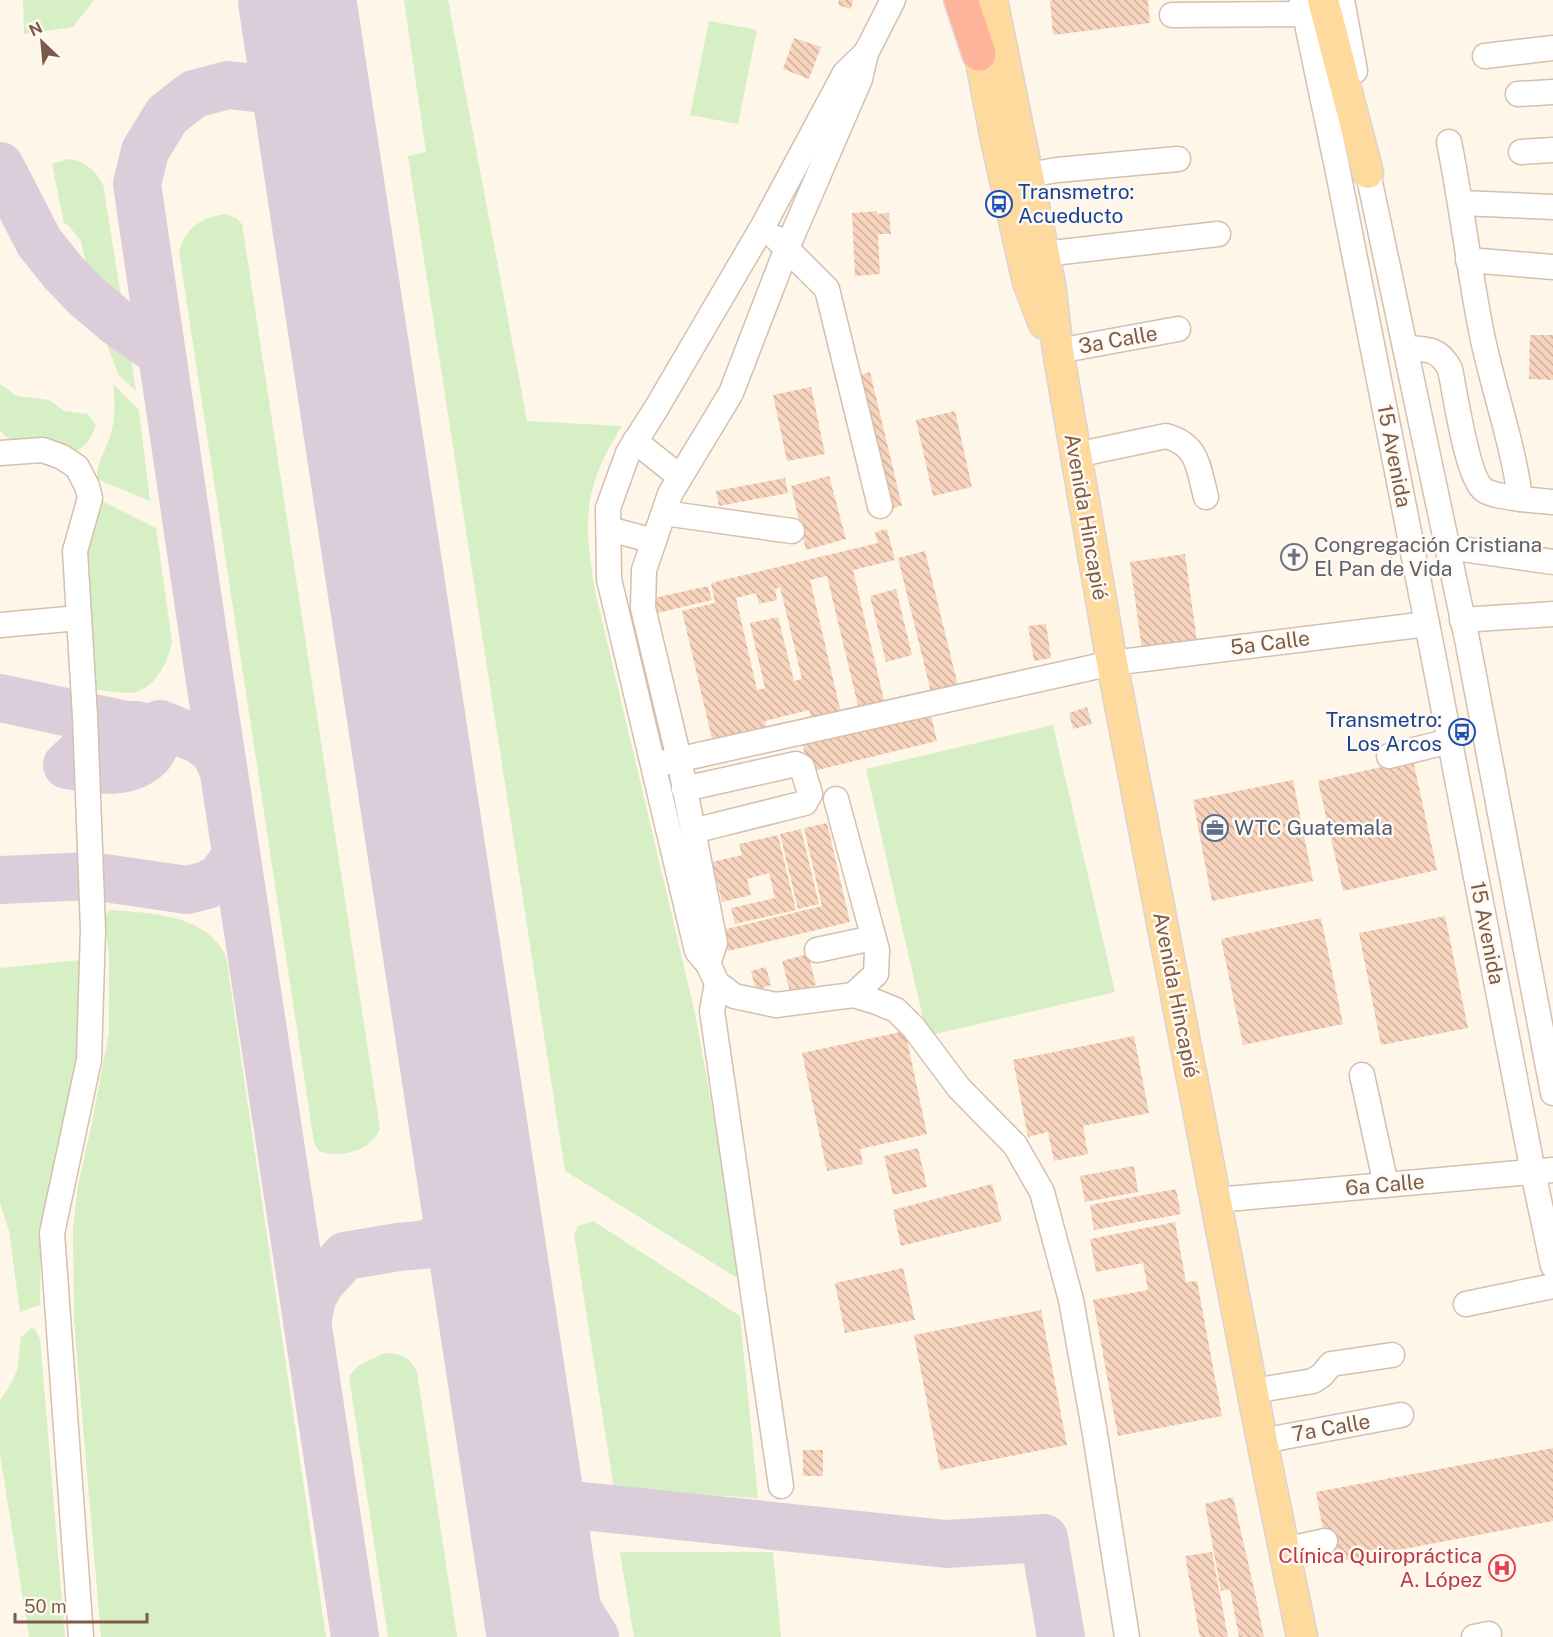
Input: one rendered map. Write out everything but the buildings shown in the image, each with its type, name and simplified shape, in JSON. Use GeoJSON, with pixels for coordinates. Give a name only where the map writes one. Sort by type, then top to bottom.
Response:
{"type":"FeatureCollection","features":[{"type":"Feature","properties":{"kind":"highway"},"geometry":{"type":"LineString","coordinates":[[961,0],[979,54]]}},
{"type":"Feature","properties":{"kind":"main road","name":"Avenida Hincapié"},"geometry":{"type":"LineString","coordinates":[[969,0],[1028,282],[1038,312],[1058,351]]}},
{"type":"Feature","properties":{"kind":"main road","name":"Avenida Hincapié"},"geometry":{"type":"LineString","coordinates":[[992,0],[1050,284],[1058,351],[1112,663],[1302,1637]]}},
{"type":"Feature","properties":{"kind":"main road"},"geometry":{"type":"LineString","coordinates":[[1310,4],[1368,173]]}},
{"type":"Feature","properties":{"kind":"street"},"geometry":{"type":"LineString","coordinates":[[781,1486],[712,1011],[715,943],[679,759],[642,608],[644,570],[670,494],[731,393],[787,248],[860,79],[866,53],[893,0]]}},
{"type":"Feature","properties":{"kind":"street","name":"15 Avenida"},"geometry":{"type":"LineString","coordinates":[[1342,0],[1361,106],[1368,173],[1448,547],[1553,1093]]}},
{"type":"Feature","properties":{"kind":"street"},"geometry":{"type":"LineString","coordinates":[[1172,15],[1310,4]]}},
{"type":"Feature","properties":{"kind":"street","name":"15 Avenida"},"geometry":{"type":"LineString","coordinates":[[1310,4],[1450,741],[1543,1171],[1553,1266]]}},
{"type":"Feature","properties":{"kind":"street"},"geometry":{"type":"LineString","coordinates":[[1485,56],[1553,48]]}},
{"type":"Feature","properties":{"kind":"street"},"geometry":{"type":"LineString","coordinates":[[866,53],[845,73],[763,226],[628,453],[609,508],[609,579],[651,765],[697,951],[712,974],[734,996],[776,1005],[853,995],[896,1010],[914,1028],[959,1088],[1015,1145],[1042,1192],[1071,1300],[1095,1434],[1126,1637]]}},
{"type":"Feature","properties":{"kind":"street"},"geometry":{"type":"LineString","coordinates":[[1518,94],[1553,92]]}},
{"type":"Feature","properties":{"kind":"street"},"geometry":{"type":"LineString","coordinates":[[1449,142],[1482,335],[1520,499]]}},
{"type":"Feature","properties":{"kind":"street"},"geometry":{"type":"LineString","coordinates":[[1521,152],[1553,150]]}},
{"type":"Feature","properties":{"kind":"street"},"geometry":{"type":"LineString","coordinates":[[1028,175],[1057,170],[1178,159]]}},
{"type":"Feature","properties":{"kind":"street"},"geometry":{"type":"LineString","coordinates":[[1461,203],[1553,207]]}},
{"type":"Feature","properties":{"kind":"street"},"geometry":{"type":"LineString","coordinates":[[763,226],[827,289],[880,506]]}},
{"type":"Feature","properties":{"kind":"street"},"geometry":{"type":"LineString","coordinates":[[1044,254],[1218,234]]}},
{"type":"Feature","properties":{"kind":"street"},"geometry":{"type":"LineString","coordinates":[[1468,260],[1553,267]]}},
{"type":"Feature","properties":{"kind":"street","name":"3a Calle"},"geometry":{"type":"LineString","coordinates":[[1058,351],[1178,329]]}},
{"type":"Feature","properties":{"kind":"street"},"geometry":{"type":"LineString","coordinates":[[1405,348],[1429,349],[1444,358],[1450,369],[1470,463],[1479,485],[1486,491],[1520,499],[1553,502]]}},
{"type":"Feature","properties":{"kind":"street"},"geometry":{"type":"LineString","coordinates":[[1076,455],[1166,436],[1179,439],[1193,451],[1206,497]]}},
{"type":"Feature","properties":{"kind":"street"},"geometry":{"type":"LineString","coordinates":[[635,441],[680,477]]}},
{"type":"Feature","properties":{"kind":"street"},"geometry":{"type":"LineString","coordinates":[[0,453],[43,450],[62,457],[77,467],[87,486],[90,498],[75,551],[93,929],[89,1060],[52,1233],[81,1637]]}},
{"type":"Feature","properties":{"kind":"street"},"geometry":{"type":"LineString","coordinates":[[664,513],[792,531]]}},
{"type":"Feature","properties":{"kind":"street"},"geometry":{"type":"LineString","coordinates":[[609,529],[654,541]]}},
{"type":"Feature","properties":{"kind":"street"},"geometry":{"type":"LineString","coordinates":[[1448,547],[1553,562]]}},
{"type":"Feature","properties":{"kind":"street"},"geometry":{"type":"LineString","coordinates":[[1462,620],[1553,614]]}},
{"type":"Feature","properties":{"kind":"street"},"geometry":{"type":"LineString","coordinates":[[0,625],[79,618]]}},
{"type":"Feature","properties":{"kind":"street","name":"5a Calle"},"geometry":{"type":"LineString","coordinates":[[651,765],[1112,663],[1427,624]]}},
{"type":"Feature","properties":{"kind":"street"},"geometry":{"type":"LineString","coordinates":[[1389,756],[1450,741]]}},
{"type":"Feature","properties":{"kind":"street"},"geometry":{"type":"LineString","coordinates":[[684,789],[796,764],[802,767],[810,794],[805,802],[693,831]]}},
{"type":"Feature","properties":{"kind":"street"},"geometry":{"type":"LineString","coordinates":[[836,799],[876,950],[876,974],[853,995]]}},
{"type":"Feature","properties":{"kind":"street"},"geometry":{"type":"LineString","coordinates":[[817,950],[873,938]]}},
{"type":"Feature","properties":{"kind":"street"},"geometry":{"type":"LineString","coordinates":[[1362,1075],[1386,1185]]}},
{"type":"Feature","properties":{"kind":"street","name":"6a Calle"},"geometry":{"type":"LineString","coordinates":[[1216,1200],[1543,1171]]}},
{"type":"Feature","properties":{"kind":"street"},"geometry":{"type":"LineString","coordinates":[[1466,1304],[1553,1286]]}},
{"type":"Feature","properties":{"kind":"street"},"geometry":{"type":"LineString","coordinates":[[1252,1390],[1313,1381],[1330,1364],[1392,1355]]}},
{"type":"Feature","properties":{"kind":"street","name":"7a Calle"},"geometry":{"type":"LineString","coordinates":[[1262,1441],[1401,1415]]}},
{"type":"Feature","properties":{"kind":"street"},"geometry":{"type":"LineString","coordinates":[[1285,1550],[1325,1541]]}},
{"type":"Feature","properties":{"kind":"green space"},"geometry":{"type":"Polygon","coordinates":[[[23,0],[94,0],[73,27],[24,34],[23,0]]]}},
{"type":"Feature","properties":{"kind":"green space"},"geometry":{"type":"Polygon","coordinates":[[[404,0],[448,0],[527,421],[622,426],[600,468],[589,505],[591,566],[695,1013],[719,1145],[739,1279],[565,1171],[408,156],[426,152],[404,0]]]}},
{"type":"Feature","properties":{"kind":"green space"},"geometry":{"type":"Polygon","coordinates":[[[709,21],[757,30],[738,124],[690,115],[709,21]]]}},
{"type":"Feature","properties":{"kind":"green space"},"geometry":{"type":"Polygon","coordinates":[[[68,159],[79,161],[89,167],[103,184],[136,391],[118,374],[95,305],[81,241],[64,223],[52,164],[68,159]]]}},
{"type":"Feature","properties":{"kind":"green space"},"geometry":{"type":"Polygon","coordinates":[[[225,214],[236,218],[242,224],[380,1129],[376,1137],[362,1148],[345,1153],[319,1151],[314,1142],[179,251],[186,236],[196,225],[209,218],[225,214]]]}},
{"type":"Feature","properties":{"kind":"green space"},"geometry":{"type":"Polygon","coordinates":[[[0,384],[17,396],[49,400],[64,411],[88,414],[96,425],[90,437],[82,447],[74,452],[14,441],[6,437],[0,430],[0,384]]]}},
{"type":"Feature","properties":{"kind":"green space"},"geometry":{"type":"Polygon","coordinates":[[[113,384],[139,410],[150,501],[97,479],[98,467],[114,420],[113,384]]]}},
{"type":"Feature","properties":{"kind":"green space"},"geometry":{"type":"Polygon","coordinates":[[[102,501],[156,528],[172,642],[167,659],[158,675],[145,688],[137,692],[90,688],[83,574],[91,525],[102,501]]]}},
{"type":"Feature","properties":{"kind":"green space"},"geometry":{"type":"Polygon","coordinates":[[[1053,725],[1115,992],[927,1036],[866,769],[1053,725]]]}},
{"type":"Feature","properties":{"kind":"green space"},"geometry":{"type":"Polygon","coordinates":[[[110,910],[159,915],[191,924],[217,942],[226,956],[326,1637],[101,1637],[74,1320],[73,1228],[78,1185],[109,1032],[109,956],[104,917],[110,910]]]}},
{"type":"Feature","properties":{"kind":"green space"},"geometry":{"type":"Polygon","coordinates":[[[81,960],[84,1030],[41,1232],[40,1305],[20,1312],[9,1231],[0,1203],[0,968],[81,960]]]}},
{"type":"Feature","properties":{"kind":"green space"},"geometry":{"type":"Polygon","coordinates":[[[593,1221],[740,1316],[758,1498],[614,1489],[574,1234],[578,1226],[593,1221]]]}},
{"type":"Feature","properties":{"kind":"green space"},"geometry":{"type":"Polygon","coordinates":[[[32,1328],[35,1329],[40,1339],[65,1637],[29,1637],[0,1454],[0,1400],[17,1371],[21,1337],[32,1328]]]}},
{"type":"Feature","properties":{"kind":"green space"},"geometry":{"type":"Polygon","coordinates":[[[385,1353],[404,1357],[411,1362],[417,1372],[457,1637],[388,1637],[349,1376],[358,1366],[385,1353]]]}},
{"type":"Feature","properties":{"kind":"green space"},"geometry":{"type":"Polygon","coordinates":[[[620,1552],[773,1552],[781,1637],[634,1637],[620,1552]]]}},
{"type":"Feature","properties":{"kind":"taxiway"},"geometry":{"type":"LineString","coordinates":[[317,128],[290,100],[265,89],[228,85],[194,94],[167,115],[145,151],[137,184],[355,1637]]}},
{"type":"Feature","properties":{"kind":"taxiway"},"geometry":{"type":"LineString","coordinates":[[0,166],[39,242],[63,272],[86,296],[118,323],[162,354]]}},
{"type":"Feature","properties":{"kind":"taxiway"},"geometry":{"type":"LineString","coordinates":[[0,698],[126,725],[137,725]]}},
{"type":"Feature","properties":{"kind":"taxiway"},"geometry":{"type":"LineString","coordinates":[[126,725],[102,733],[67,765],[110,770],[131,766],[149,755],[160,724],[200,740],[215,752],[223,769]]}},
{"type":"Feature","properties":{"kind":"taxiway"},"geometry":{"type":"LineString","coordinates":[[0,880],[91,876],[187,890],[207,885],[220,878],[236,856]]}},
{"type":"Feature","properties":{"kind":"taxiway"},"geometry":{"type":"LineString","coordinates":[[427,1243],[457,1231],[476,1217],[481,1210]]}},
{"type":"Feature","properties":{"kind":"taxiway"},"geometry":{"type":"LineString","coordinates":[[307,1323],[312,1298],[321,1282],[345,1256],[398,1247],[454,1243],[472,1248],[488,1260]]}},
{"type":"Feature","properties":{"kind":"taxiway"},"geometry":{"type":"LineString","coordinates":[[525,1500],[946,1544],[1044,1538],[1061,1637]]}},
{"type":"Feature","properties":{"kind":"taxiway"},"geometry":{"type":"LineString","coordinates":[[530,1534],[595,1637]]}},
{"type":"Feature","properties":{"kind":"runway"},"geometry":{"type":"LineString","coordinates":[[297,0],[546,1637]]}},
{"type":"Feature","properties":{"kind":"place","name":"Transmetro: Acueducto"},"geometry":{"type":"Point","coordinates":[999,204]}},
{"type":"Feature","properties":{"kind":"place","name":"Congregación Cristiana El Pan de Vida"},"geometry":{"type":"Point","coordinates":[1294,557]}},
{"type":"Feature","properties":{"kind":"place","name":"Transmetro: Los Arcos"},"geometry":{"type":"Point","coordinates":[1462,732]}},
{"type":"Feature","properties":{"kind":"place","name":"WTC Guatemala"},"geometry":{"type":"Point","coordinates":[1215,828]}},
{"type":"Feature","properties":{"kind":"place","name":"Clínica Quiropráctica A. López"},"geometry":{"type":"Point","coordinates":[1502,1568]}}]}
